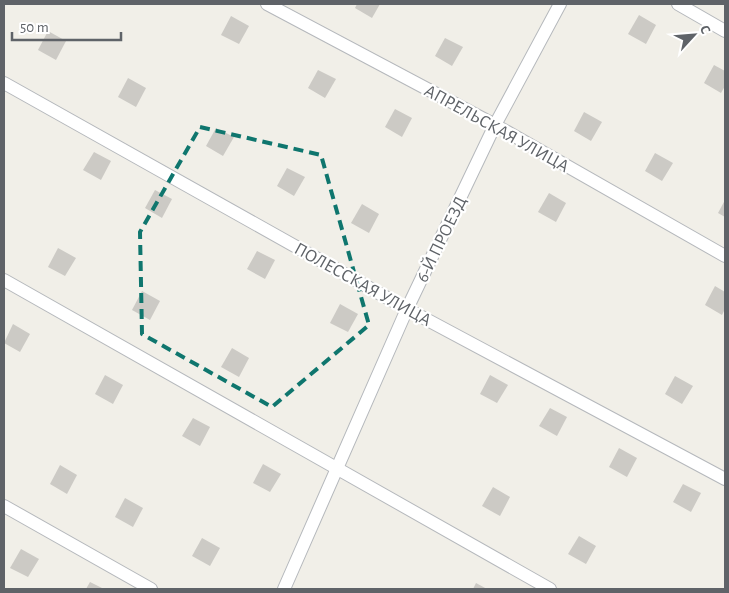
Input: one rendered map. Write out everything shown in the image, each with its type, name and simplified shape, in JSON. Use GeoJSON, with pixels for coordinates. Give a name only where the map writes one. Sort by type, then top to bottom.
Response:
{"type":"FeatureCollection","features":[{"type":"Feature","properties":{"kind":"street","name":"АПРЕЛЬСКАЯ УЛИЦА"},"geometry":{"type":"LineString","coordinates":[[267,4],[495,126],[725,256]]}},
{"type":"Feature","properties":{"kind":"street","name":"6-Й ПРОЕЗД"},"geometry":{"type":"LineString","coordinates":[[284,589],[407,309],[495,126],[560,4]]}},
{"type":"Feature","properties":{"kind":"street"},"geometry":{"type":"LineString","coordinates":[[678,4],[725,31]]}},
{"type":"Feature","properties":{"kind":"street","name":"ПОЛЕССКАЯ УЛИЦА"},"geometry":{"type":"LineString","coordinates":[[4,83],[407,309],[725,479]]}},
{"type":"Feature","properties":{"kind":"street"},"geometry":{"type":"LineString","coordinates":[[4,280],[550,589]]}},
{"type":"Feature","properties":{"kind":"street"},"geometry":{"type":"LineString","coordinates":[[4,506],[151,589]]}},
{"type":"Feature","properties":{"kind":"highlighted area"},"geometry":{"type":"Polygon","coordinates":[[[200,127],[321,155],[369,325],[272,407],[142,334],[140,232],[200,127]]]}},
{"type":"Feature","properties":{"kind":"building"},"geometry":{"type":"Polygon","coordinates":[[[357,4],[380,4],[372,18],[355,8],[357,4]]]}},
{"type":"Feature","properties":{"kind":"building"},"geometry":{"type":"Polygon","coordinates":[[[639,15],[656,25],[646,44],[628,34],[639,15]]]}},
{"type":"Feature","properties":{"kind":"building"},"geometry":{"type":"Polygon","coordinates":[[[231,16],[249,26],[239,44],[221,35],[231,16]]]}},
{"type":"Feature","properties":{"kind":"building"},"geometry":{"type":"Polygon","coordinates":[[[48,31],[66,41],[56,60],[38,50],[48,31]]]}},
{"type":"Feature","properties":{"kind":"building"},"geometry":{"type":"Polygon","coordinates":[[[445,38],[463,47],[452,66],[435,56],[445,38]]]}},
{"type":"Feature","properties":{"kind":"building"},"geometry":{"type":"Polygon","coordinates":[[[714,65],[725,71],[725,86],[721,93],[704,83],[714,65]]]}},
{"type":"Feature","properties":{"kind":"building"},"geometry":{"type":"Polygon","coordinates":[[[318,70],[336,79],[325,98],[308,88],[318,70]]]}},
{"type":"Feature","properties":{"kind":"building"},"geometry":{"type":"Polygon","coordinates":[[[128,78],[146,88],[136,107],[118,97],[128,78]]]}},
{"type":"Feature","properties":{"kind":"building"},"geometry":{"type":"Polygon","coordinates":[[[395,109],[412,118],[402,137],[385,127],[395,109]]]}},
{"type":"Feature","properties":{"kind":"building"},"geometry":{"type":"Polygon","coordinates":[[[584,112],[602,122],[591,141],[574,131],[584,112]]]}},
{"type":"Feature","properties":{"kind":"building"},"geometry":{"type":"Polygon","coordinates":[[[216,128],[234,137],[223,156],[206,146],[216,128]]]}},
{"type":"Feature","properties":{"kind":"building"},"geometry":{"type":"Polygon","coordinates":[[[94,152],[111,161],[101,180],[83,170],[94,152]]]}},
{"type":"Feature","properties":{"kind":"building"},"geometry":{"type":"Polygon","coordinates":[[[655,153],[673,163],[662,181],[645,171],[655,153]]]}},
{"type":"Feature","properties":{"kind":"building"},"geometry":{"type":"Polygon","coordinates":[[[287,168],[305,177],[294,196],[277,186],[287,168]]]}},
{"type":"Feature","properties":{"kind":"building"},"geometry":{"type":"Polygon","coordinates":[[[155,190],[172,199],[162,218],[145,208],[155,190]]]}},
{"type":"Feature","properties":{"kind":"building"},"geometry":{"type":"Polygon","coordinates":[[[549,193],[566,203],[556,222],[538,212],[549,193]]]}},
{"type":"Feature","properties":{"kind":"building"},"geometry":{"type":"Polygon","coordinates":[[[725,200],[725,217],[718,213],[725,200]]]}},
{"type":"Feature","properties":{"kind":"building"},"geometry":{"type":"Polygon","coordinates":[[[362,204],[379,214],[369,233],[351,223],[362,204]]]}},
{"type":"Feature","properties":{"kind":"building"},"geometry":{"type":"Polygon","coordinates":[[[58,248],[76,258],[65,276],[48,267],[58,248]]]}},
{"type":"Feature","properties":{"kind":"building"},"geometry":{"type":"Polygon","coordinates":[[[257,251],[275,260],[265,279],[247,269],[257,251]]]}},
{"type":"Feature","properties":{"kind":"building"},"geometry":{"type":"Polygon","coordinates":[[[715,286],[725,292],[725,309],[722,315],[705,305],[715,286]]]}},
{"type":"Feature","properties":{"kind":"building"},"geometry":{"type":"Polygon","coordinates":[[[142,291],[160,301],[150,320],[132,310],[142,291]]]}},
{"type":"Feature","properties":{"kind":"building"},"geometry":{"type":"Polygon","coordinates":[[[340,304],[358,314],[348,332],[330,323],[340,304]]]}},
{"type":"Feature","properties":{"kind":"building"},"geometry":{"type":"Polygon","coordinates":[[[13,324],[30,334],[20,352],[4,343],[13,324]]]}},
{"type":"Feature","properties":{"kind":"building"},"geometry":{"type":"Polygon","coordinates":[[[232,348],[249,358],[239,377],[221,367],[232,348]]]}},
{"type":"Feature","properties":{"kind":"building"},"geometry":{"type":"Polygon","coordinates":[[[105,375],[123,385],[113,404],[95,394],[105,375]]]}},
{"type":"Feature","properties":{"kind":"building"},"geometry":{"type":"Polygon","coordinates":[[[490,375],[508,385],[497,403],[480,394],[490,375]]]}},
{"type":"Feature","properties":{"kind":"building"},"geometry":{"type":"Polygon","coordinates":[[[675,376],[693,386],[682,404],[665,394],[675,376]]]}},
{"type":"Feature","properties":{"kind":"building"},"geometry":{"type":"Polygon","coordinates":[[[550,408],[567,417],[557,436],[539,426],[550,408]]]}},
{"type":"Feature","properties":{"kind":"building"},"geometry":{"type":"Polygon","coordinates":[[[193,418],[210,427],[200,446],[182,436],[193,418]]]}},
{"type":"Feature","properties":{"kind":"building"},"geometry":{"type":"Polygon","coordinates":[[[619,448],[637,458],[627,477],[609,467],[619,448]]]}},
{"type":"Feature","properties":{"kind":"building"},"geometry":{"type":"Polygon","coordinates":[[[263,464],[281,474],[270,492],[253,483],[263,464]]]}},
{"type":"Feature","properties":{"kind":"building"},"geometry":{"type":"Polygon","coordinates":[[[60,465],[77,475],[67,494],[50,484],[60,465]]]}},
{"type":"Feature","properties":{"kind":"building"},"geometry":{"type":"Polygon","coordinates":[[[683,484],[701,493],[691,512],[673,502],[683,484]]]}},
{"type":"Feature","properties":{"kind":"building"},"geometry":{"type":"Polygon","coordinates":[[[493,487],[510,497],[500,516],[482,506],[493,487]]]}},
{"type":"Feature","properties":{"kind":"building"},"geometry":{"type":"Polygon","coordinates":[[[125,498],[143,508],[133,527],[115,517],[125,498]]]}},
{"type":"Feature","properties":{"kind":"building"},"geometry":{"type":"Polygon","coordinates":[[[579,536],[596,546],[586,564],[568,554],[579,536]]]}},
{"type":"Feature","properties":{"kind":"building"},"geometry":{"type":"Polygon","coordinates":[[[202,538],[220,548],[210,566],[192,556],[202,538]]]}},
{"type":"Feature","properties":{"kind":"building"},"geometry":{"type":"Polygon","coordinates":[[[21,549],[39,559],[28,577],[10,568],[21,549]]]}},
{"type":"Feature","properties":{"kind":"building"},"geometry":{"type":"Polygon","coordinates":[[[90,582],[104,589],[86,589],[90,582]]]}},
{"type":"Feature","properties":{"kind":"building"},"geometry":{"type":"Polygon","coordinates":[[[476,583],[487,589],[473,589],[476,583]]]}}]}
